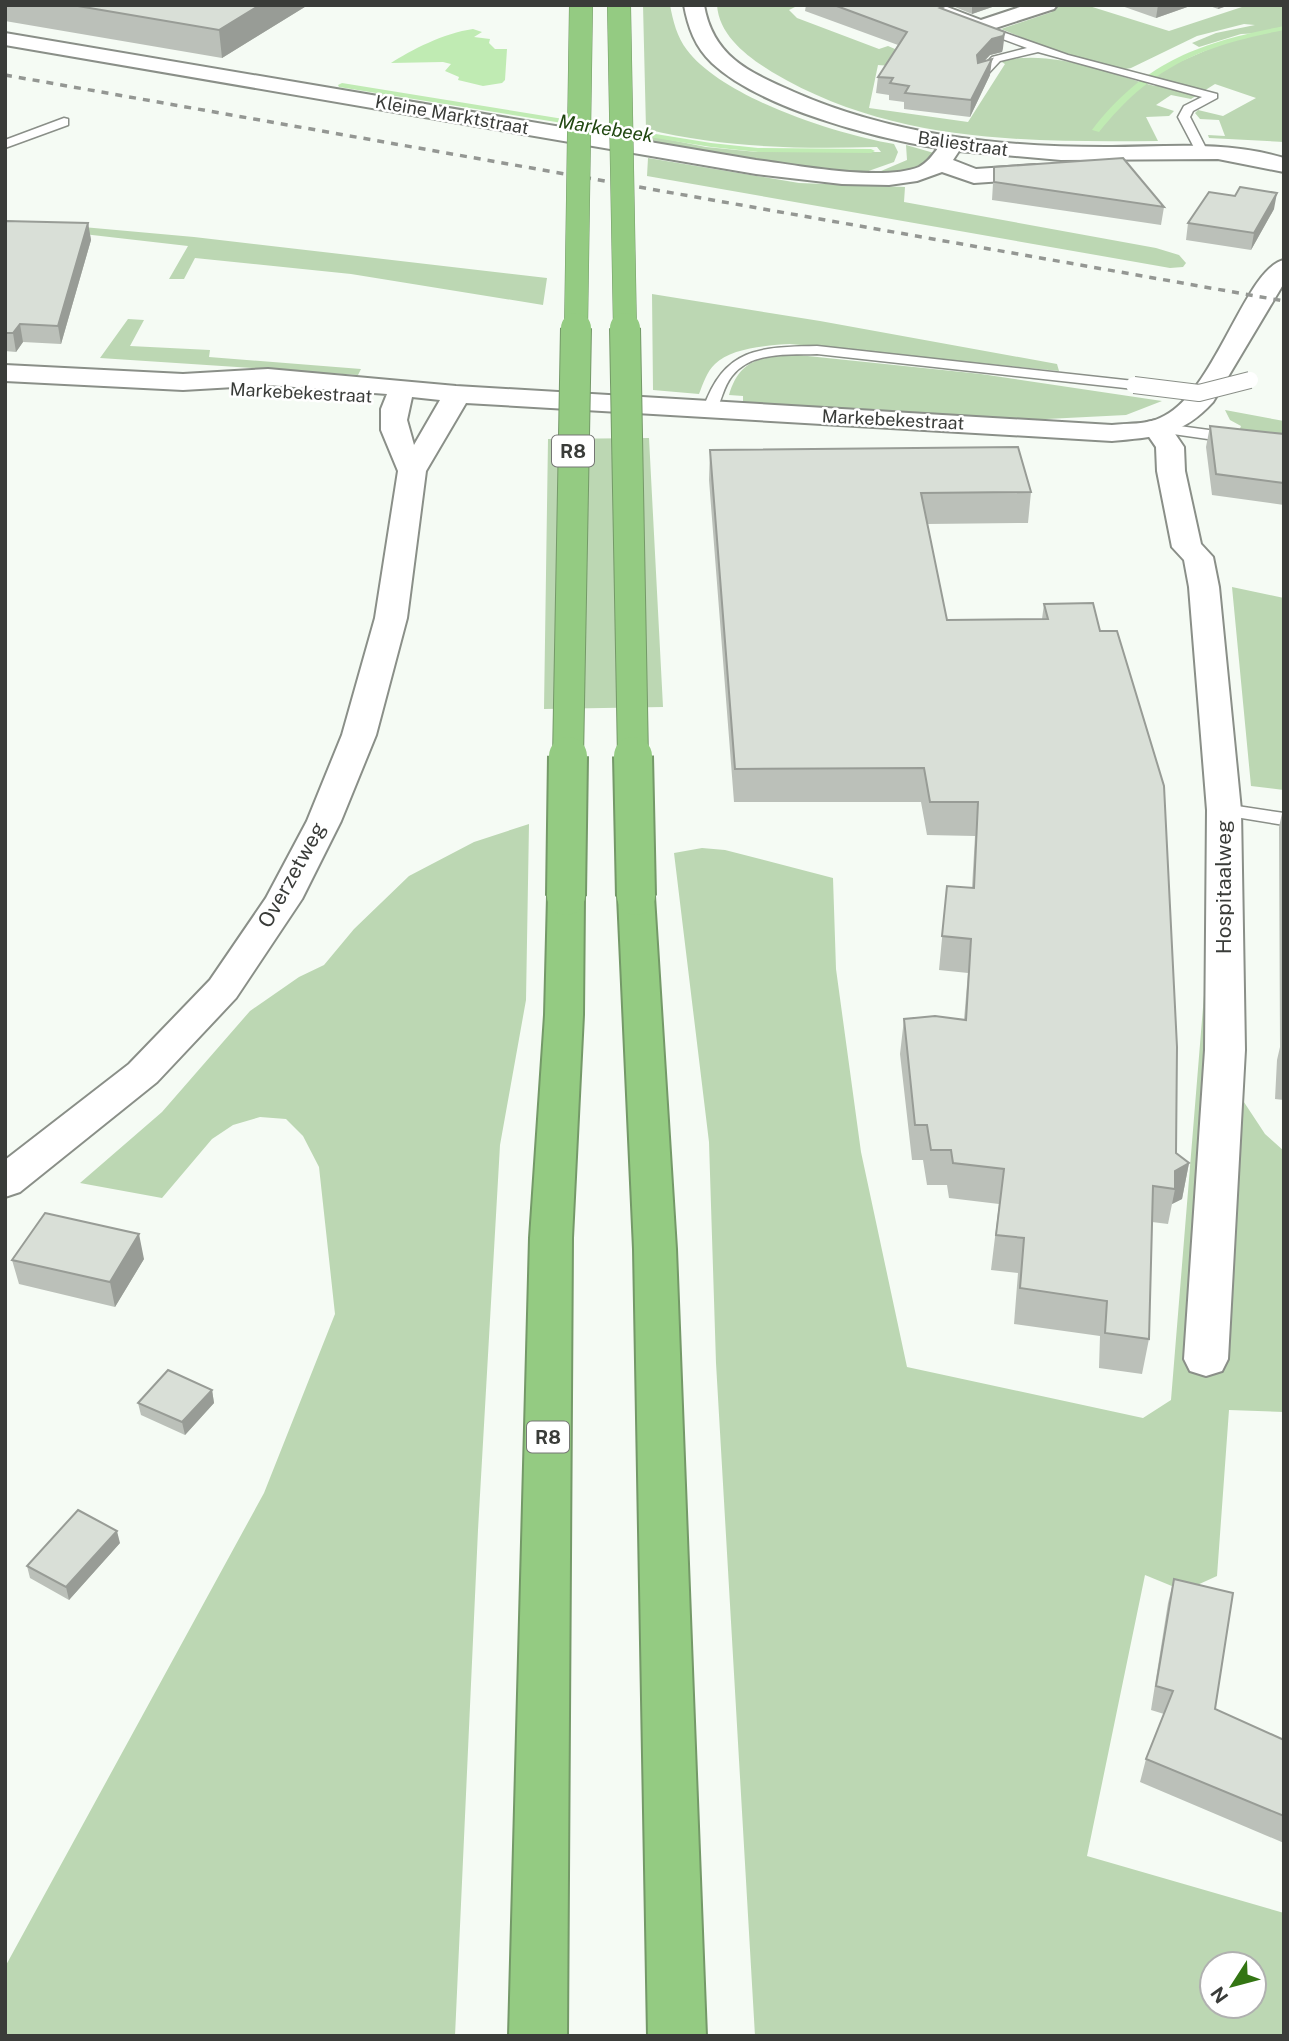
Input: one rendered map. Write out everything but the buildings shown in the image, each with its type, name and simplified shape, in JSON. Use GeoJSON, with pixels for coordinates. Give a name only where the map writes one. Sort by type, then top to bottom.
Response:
{"type":"FeatureCollection","features":[{"type":"Feature","properties":{"kind":"highway","name":"R8"},"geometry":{"type":"LineString","coordinates":[[538,2036],[551,1238],[564,1015],[581,5]]}},
{"type":"Feature","properties":{"kind":"highway"},"geometry":{"type":"LineString","coordinates":[[619,5],[636,895],[656,1263],[677,2036]]}},
{"type":"Feature","properties":{"kind":"street","name":"Baliestraat"},"geometry":{"type":"LineString","coordinates":[[694,5],[696,28],[714,53],[762,86],[946,154]]}},
{"type":"Feature","properties":{"kind":"street"},"geometry":{"type":"LineString","coordinates":[[923,5],[980,27],[1047,5]]}},
{"type":"Feature","properties":{"kind":"street","name":"Kleine Marktstraat"},"geometry":{"type":"LineString","coordinates":[[5,39],[756,167],[872,178],[912,176],[925,173],[946,154]]}},
{"type":"Feature","properties":{"kind":"street"},"geometry":{"type":"LineString","coordinates":[[946,154],[965,174],[989,176],[1095,167],[1108,161],[1109,154],[1248,155],[1284,165]]}},
{"type":"Feature","properties":{"kind":"street","name":"Markebekestraat"},"geometry":{"type":"LineString","coordinates":[[5,373],[183,382],[205,388],[456,394],[1112,433],[1157,428],[1174,423],[1197,405],[1283,258]]}},
{"type":"Feature","properties":{"kind":"street"},"geometry":{"type":"LineString","coordinates":[[407,392],[393,405],[396,438],[412,471]]}},
{"type":"Feature","properties":{"kind":"street","name":"Overzetweg"},"geometry":{"type":"LineString","coordinates":[[5,1182],[143,1073],[223,989],[284,898],[324,821],[359,735],[391,618],[412,471],[452,408],[456,394]]}},
{"type":"Feature","properties":{"kind":"street","name":"Hospitaalweg"},"geometry":{"type":"LineString","coordinates":[[1157,428],[1170,447],[1171,471],[1186,547],[1198,557],[1204,587],[1224,810],[1225,1050],[1206,1359]]}},
{"type":"Feature","properties":{"kind":"lane"},"geometry":{"type":"LineString","coordinates":[[980,27],[1130,75],[1213,96],[1188,109],[1184,117],[1203,154]]}},
{"type":"Feature","properties":{"kind":"lane"},"geometry":{"type":"LineString","coordinates":[[981,75],[996,59],[1039,48]]}},
{"type":"Feature","properties":{"kind":"lane"},"geometry":{"type":"LineString","coordinates":[[5,144],[64,122]]}},
{"type":"Feature","properties":{"kind":"lane"},"geometry":{"type":"LineString","coordinates":[[710,409],[721,377],[730,367],[744,358],[783,351],[817,350],[1199,393],[1250,380]]}},
{"type":"Feature","properties":{"kind":"lane"},"geometry":{"type":"LineString","coordinates":[[1157,428],[1284,444]]}},
{"type":"Feature","properties":{"kind":"lane"},"geometry":{"type":"LineString","coordinates":[[1224,810],[1284,819]]}},
{"type":"Feature","properties":{"kind":"shaded area"},"geometry":{"type":"Polygon","coordinates":[[[643,5],[670,5],[676,29],[687,50],[726,84],[813,123],[894,144],[898,152],[894,162],[860,174],[645,145],[646,135],[706,147],[757,152],[881,152],[877,147],[819,148],[732,144],[646,129],[643,5]]]}},
{"type":"Feature","properties":{"kind":"shaded area"},"geometry":{"type":"Polygon","coordinates":[[[717,5],[799,5],[789,10],[797,18],[879,49],[888,46],[923,61],[917,68],[878,65],[869,108],[968,122],[1005,64],[1000,61],[1019,58],[1058,60],[1155,86],[1163,80],[1153,77],[1156,72],[1230,40],[1263,33],[1241,34],[1199,47],[1192,43],[1216,33],[1255,25],[1244,24],[1197,36],[1131,68],[1119,69],[1086,62],[1001,29],[1052,12],[1044,8],[1053,5],[1086,5],[1169,31],[1248,5],[1284,5],[1284,142],[1209,138],[1208,135],[1225,136],[1219,120],[1200,119],[1195,113],[1198,110],[1223,116],[1256,98],[1215,84],[1191,99],[1171,95],[1156,105],[1174,111],[1169,116],[1146,117],[1158,141],[1008,138],[959,134],[911,125],[864,113],[817,95],[772,72],[754,60],[729,36],[719,16],[717,5]]]}},
{"type":"Feature","properties":{"kind":"shaded area"},"geometry":{"type":"Polygon","coordinates":[[[473,29],[482,32],[474,37],[490,39],[489,43],[495,49],[507,49],[505,80],[502,83],[483,86],[458,80],[459,77],[445,71],[451,64],[443,62],[391,63],[429,43],[473,29]]]}},
{"type":"Feature","properties":{"kind":"shaded area"},"geometry":{"type":"Polygon","coordinates":[[[906,145],[934,153],[916,169],[874,174],[907,160],[906,145]]]}},
{"type":"Feature","properties":{"kind":"shaded area"},"geometry":{"type":"Polygon","coordinates":[[[648,158],[799,183],[905,187],[904,202],[1156,248],[1179,255],[1186,263],[1183,267],[1170,268],[647,176],[648,158]]]}},
{"type":"Feature","properties":{"kind":"shaded area"},"geometry":{"type":"Polygon","coordinates":[[[5,220],[194,237],[547,278],[543,305],[351,274],[195,258],[184,279],[169,279],[188,246],[5,225],[5,220]]]}},
{"type":"Feature","properties":{"kind":"shaded area"},"geometry":{"type":"Polygon","coordinates":[[[652,294],[1057,364],[1059,371],[790,344],[750,348],[730,354],[710,370],[699,394],[653,390],[652,294]]]}},
{"type":"Feature","properties":{"kind":"shaded area"},"geometry":{"type":"Polygon","coordinates":[[[128,319],[144,320],[130,346],[210,350],[209,357],[361,369],[358,375],[100,358],[128,319]]]}},
{"type":"Feature","properties":{"kind":"shaded area"},"geometry":{"type":"Polygon","coordinates":[[[798,355],[981,374],[1162,401],[1126,415],[1027,420],[743,402],[743,396],[729,395],[734,382],[746,366],[764,359],[798,355]]]}},
{"type":"Feature","properties":{"kind":"shaded area"},"geometry":{"type":"Polygon","coordinates":[[[1225,410],[1284,421],[1284,438],[1238,434],[1241,426],[1230,420],[1225,410]]]}},
{"type":"Feature","properties":{"kind":"shaded area"},"geometry":{"type":"Polygon","coordinates":[[[649,438],[663,707],[544,709],[548,439],[649,438]]]}},
{"type":"Feature","properties":{"kind":"shaded area"},"geometry":{"type":"Polygon","coordinates":[[[1232,587],[1284,598],[1284,790],[1251,786],[1232,587]]]}},
{"type":"Feature","properties":{"kind":"shaded area"},"geometry":{"type":"Polygon","coordinates":[[[529,824],[526,1000],[500,1145],[478,1530],[455,2036],[5,2036],[5,1967],[264,1493],[335,1314],[319,1167],[303,1136],[286,1119],[260,1117],[233,1125],[212,1139],[162,1198],[80,1183],[162,1112],[250,1011],[299,977],[324,965],[354,929],[409,876],[474,842],[529,824]]]}},
{"type":"Feature","properties":{"kind":"shaded area"},"geometry":{"type":"Polygon","coordinates":[[[702,848],[725,850],[833,878],[836,969],[861,1152],[907,1367],[1143,1418],[1171,1400],[1216,848],[1236,1090],[1265,1134],[1284,1151],[1284,1412],[1229,1410],[1217,1576],[1184,1591],[1145,1575],[1087,1856],[1284,1913],[1284,2036],[755,2036],[716,1363],[709,1142],[674,853],[702,848]]]}},
{"type":"Feature","properties":{"kind":"waterway","name":"Markebeek"},"geometry":{"type":"LineString","coordinates":[[1096,130],[1135,87],[1179,59],[1228,40],[1284,28]]}},
{"type":"Feature","properties":{"kind":"waterway","name":"Markebeek"},"geometry":{"type":"LineString","coordinates":[[342,85],[711,145],[758,150],[871,151]]}},
{"type":"Feature","properties":{"kind":"railway"},"geometry":{"type":"LineString","coordinates":[[5,75],[1284,301]]}}]}
